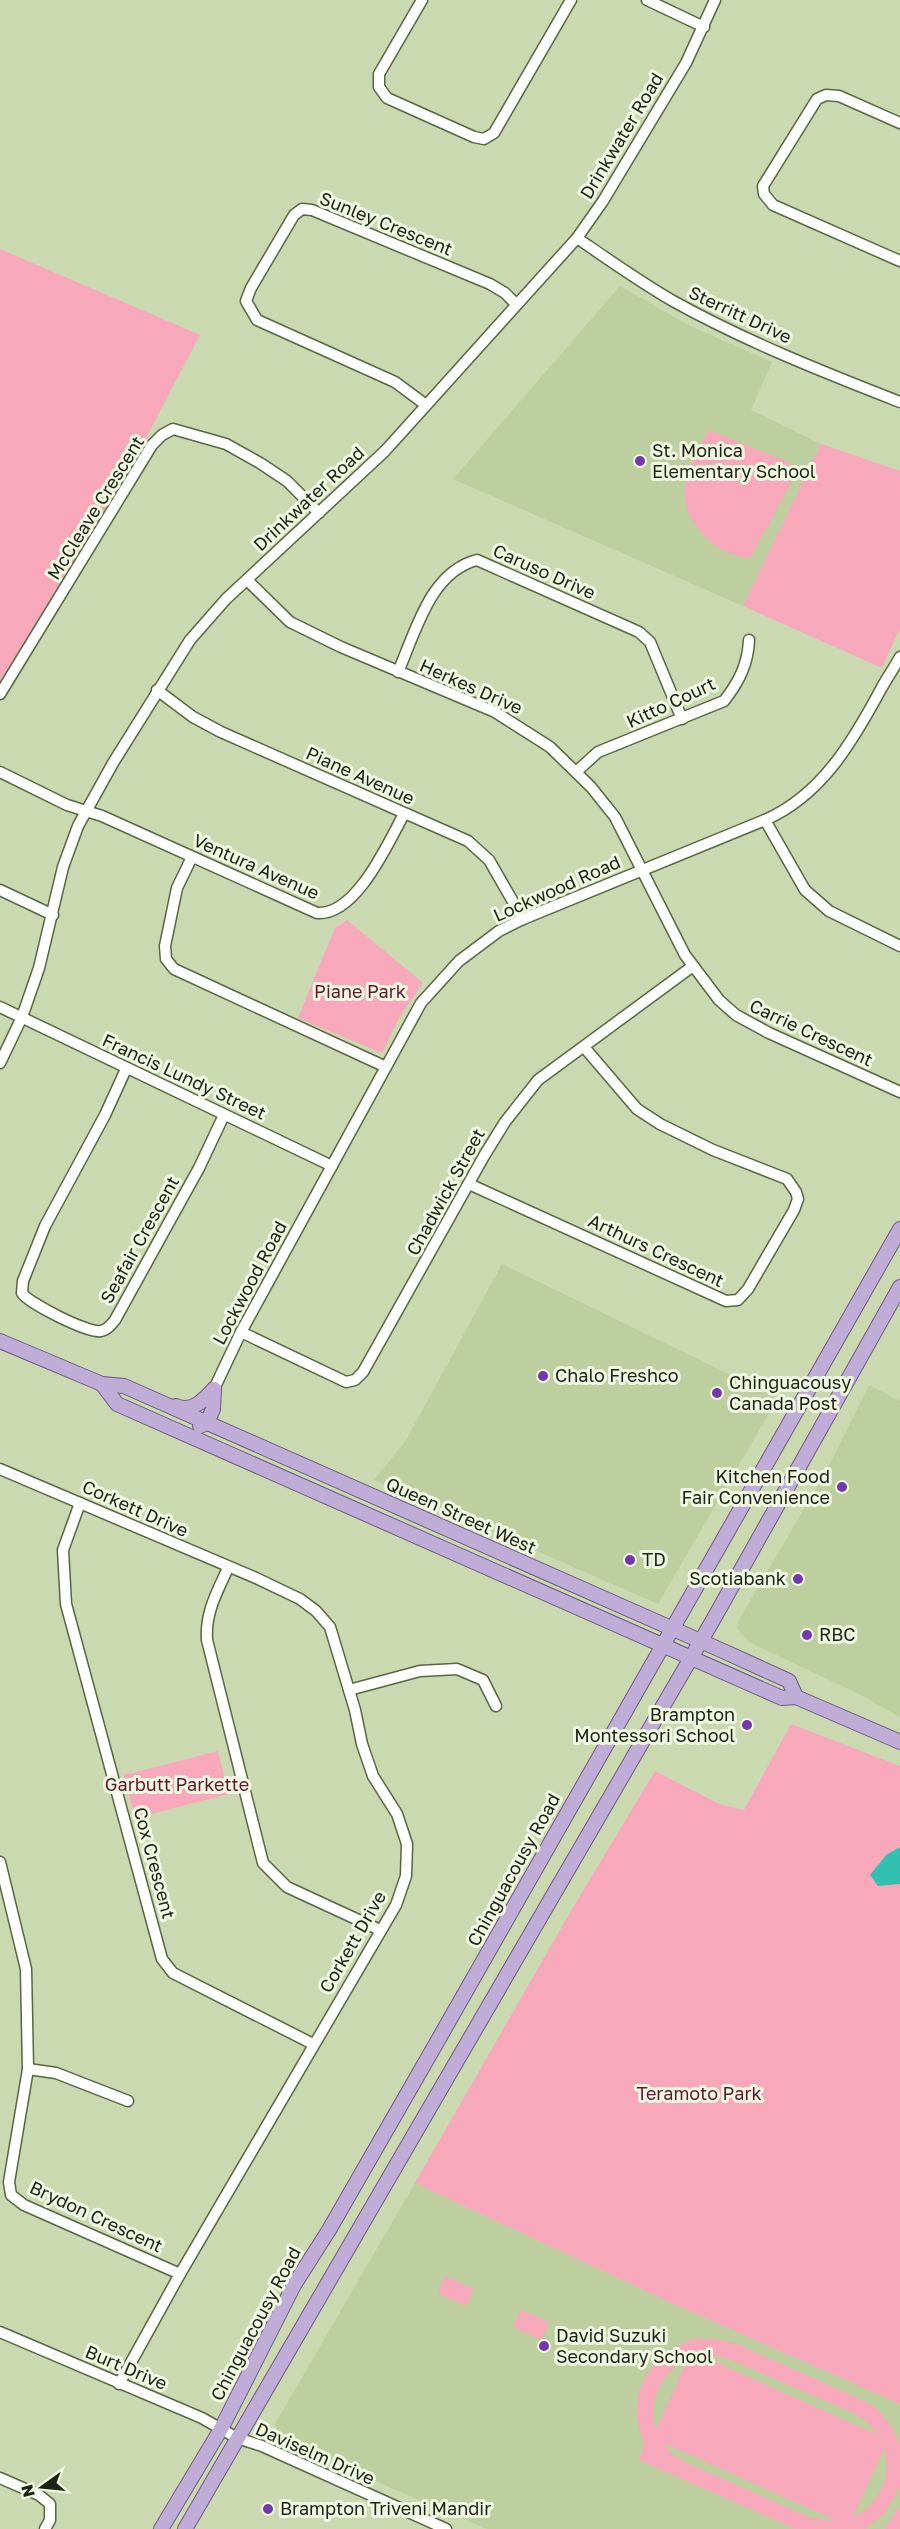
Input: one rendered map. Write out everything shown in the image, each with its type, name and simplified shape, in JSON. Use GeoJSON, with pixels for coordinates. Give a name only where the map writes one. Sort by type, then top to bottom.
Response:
{"type":"FeatureCollection","features":[{"type":"Feature","properties":{"kind":"main road","name":"Chinguacousy Road"},"geometry":{"type":"LineString","coordinates":[[161,2529],[221,2429],[294,2284],[329,2230],[900,1229]]}},
{"type":"Feature","properties":{"kind":"main road"},"geometry":{"type":"LineString","coordinates":[[186,2529],[701,1641],[900,1287]]}},
{"type":"Feature","properties":{"kind":"main road","name":"Queen Street West"},"geometry":{"type":"LineString","coordinates":[[0,1341],[102,1384],[124,1386],[701,1641],[789,1681],[796,1697]]}},
{"type":"Feature","properties":{"kind":"main road","name":"Queen Street West"},"geometry":{"type":"LineString","coordinates":[[102,1384],[117,1404],[782,1698],[796,1697],[900,1742]]}},
{"type":"Feature","properties":{"kind":"main road"},"geometry":{"type":"LineString","coordinates":[[149,1397],[156,1397],[183,1409],[194,1407],[214,1389]]}},
{"type":"Feature","properties":{"kind":"main road"},"geometry":{"type":"LineString","coordinates":[[117,1404],[125,1399],[191,1429],[207,1423],[213,1409],[214,1389]]}},
{"type":"Feature","properties":{"kind":"main road"},"geometry":{"type":"LineString","coordinates":[[390,1525],[398,1508]]}},
{"type":"Feature","properties":{"kind":"street"},"geometry":{"type":"LineString","coordinates":[[422,0],[379,74],[379,87],[387,98],[474,137],[484,139],[494,134],[571,0]]}},
{"type":"Feature","properties":{"kind":"street"},"geometry":{"type":"LineString","coordinates":[[647,0],[704,27]]}},
{"type":"Feature","properties":{"kind":"street","name":"Drinkwater Road"},"geometry":{"type":"LineString","coordinates":[[0,1064],[22,1017],[39,968],[68,852],[78,826],[88,812],[113,763],[190,640],[226,599],[385,451],[577,238],[603,201],[686,63],[716,0]]}},
{"type":"Feature","properties":{"kind":"street"},"geometry":{"type":"LineString","coordinates":[[900,123],[839,96],[826,95],[817,99],[764,186],[764,194],[773,205],[900,261]]}},
{"type":"Feature","properties":{"kind":"street","name":"Sunley Crescent"},"geometry":{"type":"LineString","coordinates":[[426,405],[395,382],[268,326],[257,320],[250,311],[246,301],[251,288],[294,214],[302,209],[312,210],[490,284],[505,293],[516,304]]}},
{"type":"Feature","properties":{"kind":"street","name":"Sterritt Drive"},"geometry":{"type":"LineString","coordinates":[[577,238],[642,283],[696,313],[780,353],[900,402]]}},
{"type":"Feature","properties":{"kind":"street","name":"McCleave Crescent"},"geometry":{"type":"LineString","coordinates":[[0,694],[152,445],[162,435],[173,429],[185,430],[226,444],[286,481],[319,513]]}},
{"type":"Feature","properties":{"kind":"street","name":"Caruso Drive"},"geometry":{"type":"LineString","coordinates":[[398,672],[433,594],[451,571],[464,563],[477,560],[639,632],[650,642],[682,719]]}},
{"type":"Feature","properties":{"kind":"street","name":"Herkes Drive"},"geometry":{"type":"LineString","coordinates":[[247,580],[290,622],[398,672],[495,712],[550,747],[576,772],[615,817],[642,869]]}},
{"type":"Feature","properties":{"kind":"street","name":"Kitto Court"},"geometry":{"type":"LineString","coordinates":[[576,772],[598,752],[724,701],[735,687],[748,659],[749,640]]}},
{"type":"Feature","properties":{"kind":"street","name":"Lockwood Road"},"geometry":{"type":"LineString","coordinates":[[214,1389],[241,1332],[421,1003],[459,961],[499,932],[523,919],[642,869],[687,854],[765,820],[799,801],[828,773],[852,742],[900,657]]}},
{"type":"Feature","properties":{"kind":"street","name":"Piane Avenue"},"geometry":{"type":"LineString","coordinates":[[157,690],[193,717],[221,732],[468,841],[489,860],[523,919]]}},
{"type":"Feature","properties":{"kind":"street"},"geometry":{"type":"LineString","coordinates":[[0,772],[68,805],[88,812]]}},
{"type":"Feature","properties":{"kind":"street","name":"Ventura Avenue"},"geometry":{"type":"LineString","coordinates":[[88,812],[317,913],[332,912],[355,894],[378,862],[404,814]]}},
{"type":"Feature","properties":{"kind":"street"},"geometry":{"type":"LineString","coordinates":[[765,820],[806,890],[829,911],[900,946]]}},
{"type":"Feature","properties":{"kind":"street"},"geometry":{"type":"LineString","coordinates":[[192,857],[177,888],[165,952],[170,964],[203,983],[386,1067]]}},
{"type":"Feature","properties":{"kind":"street","name":"Carrie Crescent"},"geometry":{"type":"LineString","coordinates":[[642,869],[693,966],[719,1000],[736,1015],[900,1092]]}},
{"type":"Feature","properties":{"kind":"street"},"geometry":{"type":"LineString","coordinates":[[0,890],[53,915]]}},
{"type":"Feature","properties":{"kind":"street","name":"Chadwick Street"},"geometry":{"type":"LineString","coordinates":[[241,1332],[346,1382],[355,1380],[363,1372],[387,1332],[505,1122],[538,1080],[693,966]]}},
{"type":"Feature","properties":{"kind":"street","name":"Francis Lundy Street"},"geometry":{"type":"LineString","coordinates":[[0,1007],[332,1166]]}},
{"type":"Feature","properties":{"kind":"street","name":"Arthurs Crescent"},"geometry":{"type":"LineString","coordinates":[[469,1184],[726,1301],[738,1300],[748,1289],[794,1210],[798,1199],[796,1192],[787,1179],[713,1150],[660,1125],[637,1109],[584,1047]]}},
{"type":"Feature","properties":{"kind":"street","name":"Seafair Crescent"},"geometry":{"type":"LineString","coordinates":[[126,1069],[105,1115],[45,1226],[23,1281],[22,1293],[29,1302],[91,1330],[103,1331],[108,1328],[115,1320],[200,1167],[224,1115]]}},
{"type":"Feature","properties":{"kind":"street","name":"Corkett Drive"},"geometry":{"type":"LineString","coordinates":[[0,1468],[300,1599],[316,1611],[330,1628],[373,1776],[397,1814],[406,1844],[406,1876],[396,1905],[313,2044],[119,2384]]}},
{"type":"Feature","properties":{"kind":"street","name":"Cox Crescent"},"geometry":{"type":"LineString","coordinates":[[80,1503],[63,1550],[66,1604],[162,1959],[173,1973],[313,2044]]}},
{"type":"Feature","properties":{"kind":"street"},"geometry":{"type":"LineString","coordinates":[[228,1568],[209,1611],[206,1624],[207,1640],[263,1863],[287,1887],[380,1930]]}},
{"type":"Feature","properties":{"kind":"street"},"geometry":{"type":"LineString","coordinates":[[349,1690],[420,1671],[458,1669],[483,1680],[496,1706]]}},
{"type":"Feature","properties":{"kind":"street","name":"Brydon Crescent"},"geometry":{"type":"LineString","coordinates":[[0,1866],[26,1969],[28,2069],[9,2182],[11,2195],[24,2205],[180,2274]]}},
{"type":"Feature","properties":{"kind":"street"},"geometry":{"type":"LineString","coordinates":[[28,2069],[56,2073],[128,2101]]}},
{"type":"Feature","properties":{"kind":"street","name":"Burt Drive"},"geometry":{"type":"LineString","coordinates":[[0,2332],[201,2418],[237,2438]]}},
{"type":"Feature","properties":{"kind":"street","name":"Daviselm Drive"},"geometry":{"type":"LineString","coordinates":[[237,2438],[262,2446],[446,2529]]}},
{"type":"Feature","properties":{"kind":"street"},"geometry":{"type":"LineString","coordinates":[[0,2478],[39,2495],[50,2504],[50,2520],[45,2529]]}},
{"type":"Feature","properties":{"kind":"shaded area","name":"St. Monica Elementary School"},"geometry":{"type":"Polygon","coordinates":[[[620,286],[690,326],[772,362],[751,410],[821,444],[743,606],[453,479],[620,286]]]}},
{"type":"Feature","properties":{"kind":"shaded area"},"geometry":{"type":"Polygon","coordinates":[[[502,1264],[778,1398],[658,1604],[374,1480],[405,1442],[502,1264]]]}},
{"type":"Feature","properties":{"kind":"shaded area"},"geometry":{"type":"Polygon","coordinates":[[[869,1385],[900,1401],[900,1717],[857,1693],[749,1642],[737,1628],[739,1620],[829,1466],[869,1385]]]}},
{"type":"Feature","properties":{"kind":"shaded area","name":"David Suzuki Secondary School"},"geometry":{"type":"Polygon","coordinates":[[[415,2183],[667,2301],[900,2404],[900,2506],[890,2521],[884,2529],[487,2529],[277,2439],[279,2434],[275,2424],[415,2183]]]}},
{"type":"Feature","properties":{"kind":"green space"},"geometry":{"type":"Polygon","coordinates":[[[0,249],[200,335],[135,459],[0,683],[0,249]]]}},
{"type":"Feature","properties":{"kind":"green space"},"geometry":{"type":"Polygon","coordinates":[[[709,430],[790,463],[794,477],[750,559],[728,553],[705,537],[693,521],[686,504],[685,487],[692,461],[709,430]]]}},
{"type":"Feature","properties":{"kind":"green space"},"geometry":{"type":"Polygon","coordinates":[[[821,444],[900,471],[900,628],[882,668],[743,606],[821,444]]]}},
{"type":"Feature","properties":{"kind":"green space","name":"Piane Park"},"geometry":{"type":"Polygon","coordinates":[[[347,920],[423,983],[399,1018],[382,1053],[298,1018],[335,928],[347,920]]]}},
{"type":"Feature","properties":{"kind":"green space","name":"Teramoto Park"},"geometry":{"type":"Polygon","coordinates":[[[791,1724],[900,1766],[900,2404],[667,2301],[415,2183],[571,1911],[655,1771],[719,1804],[744,1810],[791,1724]]]}},
{"type":"Feature","properties":{"kind":"green space","name":"Garbutt Parkette"},"geometry":{"type":"Polygon","coordinates":[[[218,1751],[229,1794],[135,1818],[124,1775],[218,1751]]]}},
{"type":"Feature","properties":{"kind":"green space"},"geometry":{"type":"Polygon","coordinates":[[[445,2276],[474,2289],[466,2306],[438,2293],[445,2276]]]}},
{"type":"Feature","properties":{"kind":"green space"},"geometry":{"type":"Polygon","coordinates":[[[521,2310],[549,2322],[542,2340],[513,2327],[521,2310]]]}},
{"type":"Feature","properties":{"kind":"green space"},"geometry":{"type":"Polygon","coordinates":[[[697,2339],[714,2339],[737,2344],[876,2408],[891,2426],[900,2445],[900,2485],[885,2513],[865,2529],[795,2529],[639,2460],[643,2447],[637,2416],[640,2389],[646,2377],[662,2357],[684,2343],[697,2339]],[[702,2356],[878,2435],[865,2420],[853,2413],[731,2360],[718,2356],[702,2356]],[[687,2360],[678,2365],[664,2380],[655,2398],[656,2428],[687,2360]],[[663,2443],[673,2455],[811,2518],[837,2521],[663,2443]],[[884,2449],[853,2517],[870,2506],[881,2489],[886,2469],[884,2449]]]}},
{"type":"Feature","properties":{"kind":"green space"},"geometry":{"type":"Polygon","coordinates":[[[900,2506],[900,2529],[884,2529],[900,2506]]]}},
{"type":"Feature","properties":{"kind":"water"},"geometry":{"type":"Polygon","coordinates":[[[900,1847],[900,1884],[878,1886],[870,1875],[886,1855],[900,1847]]]}},
{"type":"Feature","properties":{"kind":"place","name":"St. Monica Elementary School"},"geometry":{"type":"Point","coordinates":[640,461]}},
{"type":"Feature","properties":{"kind":"place","name":"Chalo Freshco"},"geometry":{"type":"Point","coordinates":[543,1376]}},
{"type":"Feature","properties":{"kind":"place","name":"Chinguacousy Canada Post"},"geometry":{"type":"Point","coordinates":[717,1393]}},
{"type":"Feature","properties":{"kind":"place","name":"Kitchen Food Fair Convenience"},"geometry":{"type":"Point","coordinates":[842,1487]}},
{"type":"Feature","properties":{"kind":"place","name":"TD"},"geometry":{"type":"Point","coordinates":[630,1560]}},
{"type":"Feature","properties":{"kind":"place","name":"Scotiabank"},"geometry":{"type":"Point","coordinates":[798,1579]}},
{"type":"Feature","properties":{"kind":"place","name":"RBC"},"geometry":{"type":"Point","coordinates":[807,1635]}},
{"type":"Feature","properties":{"kind":"place","name":"Brampton Montessori School"},"geometry":{"type":"Point","coordinates":[747,1725]}},
{"type":"Feature","properties":{"kind":"place","name":"David Suzuki Secondary School"},"geometry":{"type":"Point","coordinates":[544,2346]}},
{"type":"Feature","properties":{"kind":"place","name":"Brampton Triveni Mandir"},"geometry":{"type":"Point","coordinates":[268,2509]}}]}
